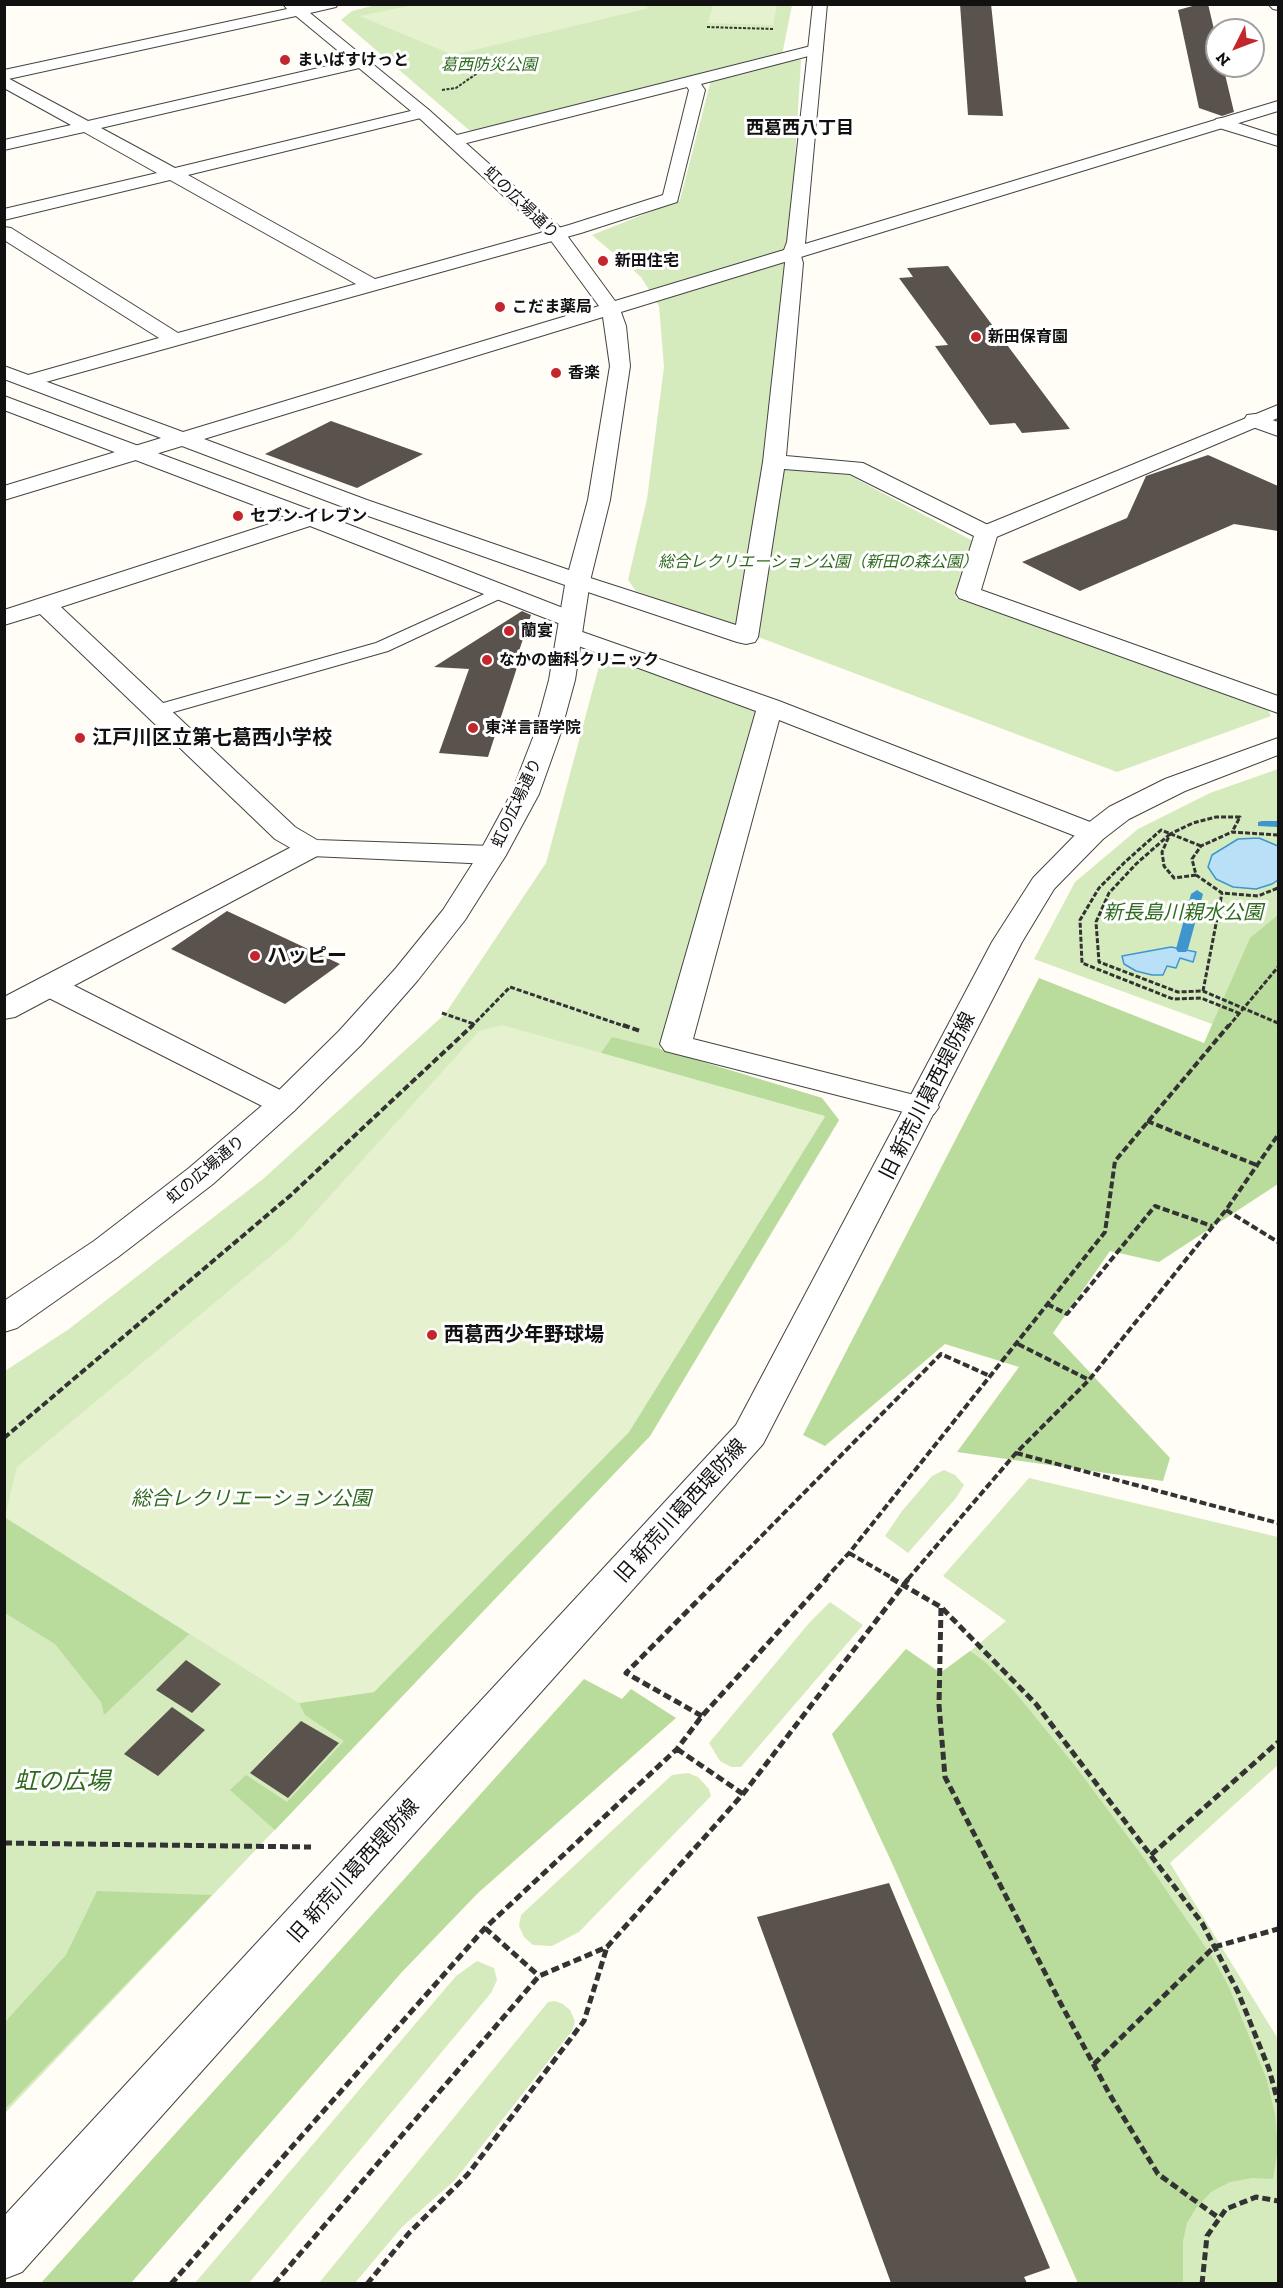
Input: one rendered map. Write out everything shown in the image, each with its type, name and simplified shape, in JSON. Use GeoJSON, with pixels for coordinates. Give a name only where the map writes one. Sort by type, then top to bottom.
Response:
{"type":"FeatureCollection","features":[{"type":"Feature","properties":{"kind":"street"},"geometry":{"type":"LineString","coordinates":[[4,62],[275,4]]}},
{"type":"Feature","properties":{"kind":"street"},"geometry":{"type":"LineString","coordinates":[[4,75],[294,8],[331,4]]}},
{"type":"Feature","properties":{"kind":"street"},"geometry":{"type":"LineString","coordinates":[[4,372],[359,505],[578,582],[746,637],[774,462],[794,262],[792,253],[796,242],[820,4]]}},
{"type":"Feature","properties":{"kind":"street","name":"虹の広場通り"},"geometry":{"type":"LineString","coordinates":[[4,1319],[106,1250],[201,1176],[283,1104],[350,1038],[407,974],[455,914],[492,855],[525,794],[547,735],[572,628],[578,582],[599,500],[620,366],[616,327],[610,308],[556,234],[423,113],[294,8]]}},
{"type":"Feature","properties":{"kind":"street"},"geometry":{"type":"LineString","coordinates":[[455,141],[815,50]]}},
{"type":"Feature","properties":{"kind":"street"},"geometry":{"type":"LineString","coordinates":[[4,145],[362,63]]}},
{"type":"Feature","properties":{"kind":"street"},"geometry":{"type":"LineString","coordinates":[[4,81],[370,284]]}},
{"type":"Feature","properties":{"kind":"street"},"geometry":{"type":"LineString","coordinates":[[28,381],[556,234],[671,198],[698,90],[691,81]]}},
{"type":"Feature","properties":{"kind":"street"},"geometry":{"type":"LineString","coordinates":[[4,493],[1278,106]]}},
{"type":"Feature","properties":{"kind":"street"},"geometry":{"type":"LineString","coordinates":[[4,215],[423,113]]}},
{"type":"Feature","properties":{"kind":"street"},"geometry":{"type":"LineString","coordinates":[[1222,123],[1278,141]]}},
{"type":"Feature","properties":{"kind":"street"},"geometry":{"type":"LineString","coordinates":[[4,232],[174,339]]}},
{"type":"Feature","properties":{"kind":"street"},"geometry":{"type":"LineString","coordinates":[[4,402],[502,591],[572,628],[1051,818],[1093,832]]}},
{"type":"Feature","properties":{"kind":"street"},"geometry":{"type":"LineString","coordinates":[[774,462],[855,468],[986,533],[1278,411]]}},
{"type":"Feature","properties":{"kind":"street"},"geometry":{"type":"LineString","coordinates":[[1255,420],[1278,430]]}},
{"type":"Feature","properties":{"kind":"street"},"geometry":{"type":"LineString","coordinates":[[4,618],[311,518]]}},
{"type":"Feature","properties":{"kind":"street"},"geometry":{"type":"LineString","coordinates":[[986,533],[968,593],[1278,705]]}},
{"type":"Feature","properties":{"kind":"street"},"geometry":{"type":"LineString","coordinates":[[44,605],[285,833],[311,848],[492,855]]}},
{"type":"Feature","properties":{"kind":"street"},"geometry":{"type":"LineString","coordinates":[[770,707],[676,1044],[923,1107]]}},
{"type":"Feature","properties":{"kind":"street","name":"旧 新荒川葛西堤防線"},"geometry":{"type":"LineString","coordinates":[[4,2254],[750,1434],[923,1107],[1007,942],[1043,884],[1093,832],[1119,813],[1175,784],[1278,746]]}},
{"type":"Feature","properties":{"kind":"street"},"geometry":{"type":"LineString","coordinates":[[4,1010],[311,848]]}},
{"type":"Feature","properties":{"kind":"street"},"geometry":{"type":"LineString","coordinates":[[50,986],[283,1104]]}},
{"type":"Feature","properties":{"kind":"lane"},"geometry":{"type":"LineString","coordinates":[[156,711],[382,647],[502,591]]}},
{"type":"Feature","properties":{"kind":"path"},"geometry":{"type":"LineString","coordinates":[[707,27],[784,30]]}},
{"type":"Feature","properties":{"kind":"path"},"geometry":{"type":"LineString","coordinates":[[439,90],[456,88],[478,72]]}},
{"type":"Feature","properties":{"kind":"path"},"geometry":{"type":"LineString","coordinates":[[1232,832],[1240,817],[1216,817],[1193,823],[1170,834],[1136,864],[1109,893],[1096,922],[1099,962],[1178,992],[1203,991],[1278,1023]]}},
{"type":"Feature","properties":{"kind":"path"},"geometry":{"type":"LineString","coordinates":[[1201,846],[1161,830],[1125,862],[1094,896],[1080,920],[1082,963],[1173,999],[1202,998],[1241,1014]]}},
{"type":"Feature","properties":{"kind":"path"},"geometry":{"type":"LineString","coordinates":[[1278,835],[1232,832],[1201,846],[1192,859],[1196,875],[1222,893],[1258,896],[1278,888]]}},
{"type":"Feature","properties":{"kind":"path"},"geometry":{"type":"LineString","coordinates":[[1170,834],[1162,852],[1164,866],[1174,878],[1196,875]]}},
{"type":"Feature","properties":{"kind":"path"},"geometry":{"type":"LineString","coordinates":[[1203,991],[1222,893]]}},
{"type":"Feature","properties":{"kind":"path"},"geometry":{"type":"LineString","coordinates":[[171,2283],[485,1928],[677,1749],[702,1716],[849,1553],[1018,1344],[1105,1232],[1115,1161],[1241,1014],[1278,967]]}},
{"type":"Feature","properties":{"kind":"path"},"geometry":{"type":"LineString","coordinates":[[4,1438],[291,1195],[474,1024],[510,987],[676,1044]]}},
{"type":"Feature","properties":{"kind":"path"},"geometry":{"type":"LineString","coordinates":[[442,1013],[474,1024]]}},
{"type":"Feature","properties":{"kind":"path"},"geometry":{"type":"LineString","coordinates":[[1147,1121],[1259,1166]]}},
{"type":"Feature","properties":{"kind":"path"},"geometry":{"type":"LineString","coordinates":[[367,2283],[409,2233],[468,2174],[584,2021],[607,1947],[743,1794],[904,1584],[1016,1453],[1089,1380],[1226,1210],[1259,1166],[1278,1135]]}},
{"type":"Feature","properties":{"kind":"path"},"geometry":{"type":"LineString","coordinates":[[1047,1304],[1067,1314],[1155,1206],[1212,1226]]}},
{"type":"Feature","properties":{"kind":"path"},"geometry":{"type":"LineString","coordinates":[[1226,1210],[1278,1242]]}},
{"type":"Feature","properties":{"kind":"path"},"geometry":{"type":"LineString","coordinates":[[1018,1344],[1089,1380]]}},
{"type":"Feature","properties":{"kind":"path"},"geometry":{"type":"LineString","coordinates":[[702,1716],[626,1673],[941,1354],[990,1376]]}},
{"type":"Feature","properties":{"kind":"path"},"geometry":{"type":"LineString","coordinates":[[1016,1453],[1278,1523]]}},
{"type":"Feature","properties":{"kind":"path"},"geometry":{"type":"LineString","coordinates":[[849,1553],[941,1607],[1035,1704],[1202,1923],[1238,1992],[1269,2069],[1278,2102]]}},
{"type":"Feature","properties":{"kind":"path"},"geometry":{"type":"LineString","coordinates":[[941,1607],[939,1705],[945,1777],[1094,2064],[1158,2174],[1219,2218]]}},
{"type":"Feature","properties":{"kind":"path"},"geometry":{"type":"LineString","coordinates":[[1151,1855],[1278,1742]]}},
{"type":"Feature","properties":{"kind":"path"},"geometry":{"type":"LineString","coordinates":[[677,1749],[743,1794]]}},
{"type":"Feature","properties":{"kind":"path"},"geometry":{"type":"LineString","coordinates":[[4,1843],[311,1847]]}},
{"type":"Feature","properties":{"kind":"path"},"geometry":{"type":"LineString","coordinates":[[485,1928],[539,1976]]}},
{"type":"Feature","properties":{"kind":"path"},"geometry":{"type":"LineString","coordinates":[[1094,2064],[1214,1947],[1278,1929]]}},
{"type":"Feature","properties":{"kind":"path"},"geometry":{"type":"LineString","coordinates":[[274,2283],[539,1976],[607,1947]]}},
{"type":"Feature","properties":{"kind":"path"},"geometry":{"type":"LineString","coordinates":[[1202,2283],[1207,2236],[1226,2210],[1256,2198],[1278,2201]]}},
{"type":"Feature","properties":{"kind":"green space","name":"葛西防災公園"},"geometry":{"type":"Polygon","coordinates":[[[380,4],[792,5],[782,55],[480,132],[469,130],[341,20],[352,11],[380,4]]]}},
{"type":"Feature","properties":{"kind":"green space"},"geometry":{"type":"Polygon","coordinates":[[[640,4],[649,8],[453,55],[360,16],[413,5],[640,4]]]}},
{"type":"Feature","properties":{"kind":"green space"},"geometry":{"type":"Polygon","coordinates":[[[713,4],[777,5],[773,25],[708,23],[713,4]]]}},
{"type":"Feature","properties":{"kind":"green space","name":"総合レクリエーション公園（新田の森公園）"},"geometry":{"type":"Polygon","coordinates":[[[795,58],[801,60],[790,243],[770,467],[845,473],[973,541],[956,598],[1267,708],[1271,716],[1117,772],[636,591],[628,580],[647,499],[664,367],[659,306],[641,277],[592,235],[680,200],[711,80],[795,58]]]}},
{"type":"Feature","properties":{"kind":"green space","name":"総合レクリエーション公園"},"geometry":{"type":"Polygon","coordinates":[[[606,655],[769,707],[660,1049],[822,1098],[839,1120],[650,1436],[5,2113],[5,1371],[69,1329],[263,1179],[445,1014],[546,863],[598,670],[602,658],[606,655]]]}},
{"type":"Feature","properties":{"kind":"green space","name":"新長島川親水公園"},"geometry":{"type":"Polygon","coordinates":[[[1278,769],[1278,947],[1212,1024],[1034,959],[1075,882],[1138,829],[1210,793],[1278,769]]]}},
{"type":"Feature","properties":{"kind":"green space"},"geometry":{"type":"Polygon","coordinates":[[[1278,915],[1278,1184],[1159,1262],[1110,1251],[1053,1333],[1170,1458],[1163,1481],[957,1452],[1019,1367],[945,1344],[825,1446],[803,1435],[1039,978],[1204,1043],[1250,938],[1278,915]]]}},
{"type":"Feature","properties":{"kind":"green space","name":"西葛西少年野球場"},"geometry":{"type":"Polygon","coordinates":[[[502,1025],[825,1116],[629,1432],[374,1692],[299,1703],[5,1517],[17,1467],[291,1239],[479,1031],[502,1025]]]}},
{"type":"Feature","properties":{"kind":"green space"},"geometry":{"type":"Polygon","coordinates":[[[612,1037],[660,1049],[822,1098],[839,1120],[650,1436],[275,1830],[230,1790],[246,1775],[287,1802],[344,1741],[305,1715],[299,1703],[374,1692],[629,1432],[825,1117],[601,1053],[612,1037]]]}},
{"type":"Feature","properties":{"kind":"green space"},"geometry":{"type":"Polygon","coordinates":[[[944,1470],[955,1475],[964,1485],[956,1498],[908,1553],[885,1536],[902,1511],[932,1476],[944,1470]]]}},
{"type":"Feature","properties":{"kind":"green space"},"geometry":{"type":"Polygon","coordinates":[[[1029,1478],[1278,1537],[1278,1765],[1170,1863],[1278,2039],[1278,2283],[1078,2283],[893,1865],[832,1734],[906,1649],[943,1674],[1006,1621],[943,1576],[1029,1478]]]}},
{"type":"Feature","properties":{"kind":"green space"},"geometry":{"type":"Polygon","coordinates":[[[4,1517],[189,1634],[104,1715],[101,1702],[55,1644],[5,1613],[4,1517]]]}},
{"type":"Feature","properties":{"kind":"green space"},"geometry":{"type":"Polygon","coordinates":[[[830,1602],[863,1625],[741,1767],[731,1767],[720,1761],[709,1743],[810,1622],[830,1602]]]}},
{"type":"Feature","properties":{"kind":"green space"},"geometry":{"type":"Polygon","coordinates":[[[906,1649],[940,1673],[970,1651],[984,1661],[1014,1691],[1072,1762],[1146,1861],[1213,1958],[1228,1985],[1267,2080],[1275,2114],[1278,2148],[1273,2179],[1252,2178],[1230,2182],[1211,2192],[1196,2208],[1187,2223],[1183,2241],[1183,2283],[1078,2283],[893,1865],[832,1734],[906,1649]]]}},
{"type":"Feature","properties":{"kind":"green space"},"geometry":{"type":"Polygon","coordinates":[[[584,1679],[622,1699],[631,1689],[676,1718],[478,1893],[401,1973],[131,2283],[41,2283],[584,1679]]]}},
{"type":"Feature","properties":{"kind":"green space"},"geometry":{"type":"Polygon","coordinates":[[[688,1773],[698,1777],[709,1789],[711,1796],[579,1932],[552,1946],[533,1945],[524,1937],[519,1926],[521,1915],[672,1775],[688,1773]]]}},
{"type":"Feature","properties":{"kind":"green space"},"geometry":{"type":"Polygon","coordinates":[[[97,1891],[212,1895],[5,2109],[5,2022],[66,1955],[97,1891]]]}},
{"type":"Feature","properties":{"kind":"green space"},"geometry":{"type":"Polygon","coordinates":[[[477,1961],[494,1968],[497,1980],[491,1993],[249,2283],[195,2283],[456,1976],[477,1961]]]}},
{"type":"Feature","properties":{"kind":"green space"},"geometry":{"type":"Polygon","coordinates":[[[555,2001],[570,2010],[575,2021],[572,2031],[455,2180],[402,2227],[355,2283],[319,2283],[548,2002],[555,2001]]]}},
{"type":"Feature","properties":{"kind":"water"},"geometry":{"type":"Polygon","coordinates":[[[1259,838],[1278,846],[1278,880],[1256,889],[1233,887],[1216,879],[1208,867],[1212,855],[1238,839],[1259,838]]]}},
{"type":"Feature","properties":{"kind":"water"},"geometry":{"type":"Polygon","coordinates":[[[1171,947],[1196,952],[1193,962],[1180,958],[1176,968],[1167,966],[1163,975],[1136,971],[1124,964],[1122,956],[1171,947]]]}},
{"type":"Feature","properties":{"kind":"building"},"geometry":{"type":"Polygon","coordinates":[[[960,4],[991,4],[1003,116],[968,115],[960,4]]]}},
{"type":"Feature","properties":{"kind":"building"},"geometry":{"type":"Polygon","coordinates":[[[1208,4],[1211,18],[1205,18],[1205,78],[1226,78],[1234,112],[1222,116],[1199,108],[1178,10],[1208,4]]]}},
{"type":"Feature","properties":{"kind":"building"},"geometry":{"type":"Polygon","coordinates":[[[948,266],[1070,429],[1022,433],[1015,423],[990,425],[935,346],[948,345],[899,278],[913,277],[907,268],[948,266]]]}},
{"type":"Feature","properties":{"kind":"building"},"geometry":{"type":"Polygon","coordinates":[[[331,421],[423,454],[357,488],[265,454],[331,421]]]}},
{"type":"Feature","properties":{"kind":"building"},"geometry":{"type":"Polygon","coordinates":[[[1208,455],[1278,486],[1278,531],[1234,524],[1080,591],[1022,562],[1127,518],[1146,476],[1208,455]]]}},
{"type":"Feature","properties":{"kind":"building"},"geometry":{"type":"Polygon","coordinates":[[[522,611],[531,615],[519,651],[522,652],[488,757],[439,753],[469,669],[434,667],[522,611]]]}},
{"type":"Feature","properties":{"kind":"building","name":"ハッピー"},"geometry":{"type":"Polygon","coordinates":[[[227,911],[340,964],[285,1004],[171,949],[227,911]]]}},
{"type":"Feature","properties":{"kind":"building"},"geometry":{"type":"Polygon","coordinates":[[[186,1660],[221,1684],[192,1713],[156,1690],[186,1660]]]}},
{"type":"Feature","properties":{"kind":"building"},"geometry":{"type":"Polygon","coordinates":[[[172,1707],[205,1730],[158,1776],[124,1754],[172,1707]]]}},
{"type":"Feature","properties":{"kind":"building"},"geometry":{"type":"Polygon","coordinates":[[[301,1721],[339,1743],[288,1798],[250,1773],[301,1721]]]}},
{"type":"Feature","properties":{"kind":"building"},"geometry":{"type":"Polygon","coordinates":[[[889,1883],[1050,2268],[1024,2277],[1027,2283],[891,2283],[757,1917],[889,1883]]]}},
{"type":"Feature","properties":{"kind":"waterway"},"geometry":{"type":"LineString","coordinates":[[1262,824],[1278,824]]}},
{"type":"Feature","properties":{"kind":"waterway"},"geometry":{"type":"LineString","coordinates":[[1182,949],[1197,894]]}},
{"type":"Feature","properties":{"kind":"place","name":"まいばすけっと"},"geometry":{"type":"Point","coordinates":[285,60]}},
{"type":"Feature","properties":{"kind":"place","name":"新田住宅"},"geometry":{"type":"Point","coordinates":[603,261]}},
{"type":"Feature","properties":{"kind":"place","name":"こだま薬局"},"geometry":{"type":"Point","coordinates":[500,307]}},
{"type":"Feature","properties":{"kind":"place","name":"新田保育園"},"geometry":{"type":"Point","coordinates":[976,337]}},
{"type":"Feature","properties":{"kind":"place","name":"香楽"},"geometry":{"type":"Point","coordinates":[556,373]}},
{"type":"Feature","properties":{"kind":"place","name":"セブン-イレブン"},"geometry":{"type":"Point","coordinates":[238,516]}},
{"type":"Feature","properties":{"kind":"place","name":"蘭宴"},"geometry":{"type":"Point","coordinates":[509,631]}},
{"type":"Feature","properties":{"kind":"place","name":"なかの歯科クリニック"},"geometry":{"type":"Point","coordinates":[487,660]}},
{"type":"Feature","properties":{"kind":"place","name":"東洋言語学院"},"geometry":{"type":"Point","coordinates":[473,728]}},
{"type":"Feature","properties":{"kind":"place","name":"江戸川区立第七葛西小学校"},"geometry":{"type":"Point","coordinates":[80,738]}},
{"type":"Feature","properties":{"kind":"place","name":"ハッピー"},"geometry":{"type":"Point","coordinates":[255,956]}},
{"type":"Feature","properties":{"kind":"place","name":"西葛西少年野球場"},"geometry":{"type":"Point","coordinates":[432,1335]}},
{"type":"Feature","properties":{"kind":"district","name":"西葛西八丁目"},"geometry":{"type":"Point","coordinates":[800,129]}},
{"type":"Feature","properties":{"kind":"park label","name":"虹の広場"},"geometry":{"type":"Point","coordinates":[62,1782]}}]}
